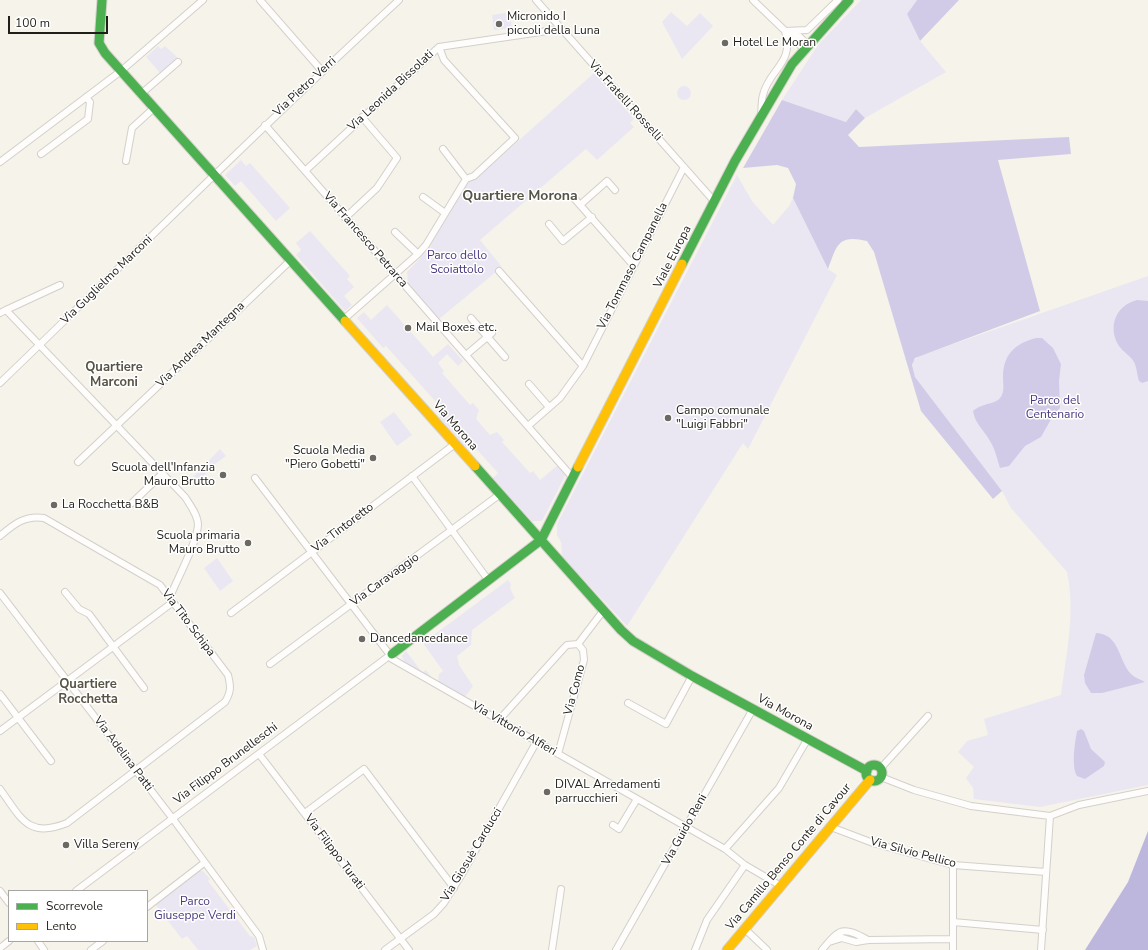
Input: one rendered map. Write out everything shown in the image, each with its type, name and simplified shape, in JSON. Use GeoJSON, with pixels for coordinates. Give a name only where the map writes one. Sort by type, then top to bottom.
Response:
{"type":"FeatureCollection","features":[{"type":"Feature","properties":{"kind":"main road","name":"Via Morona"},"geometry":{"type":"LineString","coordinates":[[102,0],[99,43],[120,71],[603,611],[633,641],[692,676],[807,740],[867,771]]}},
{"type":"Feature","properties":{"kind":"main road","name":"Viale Europa"},"geometry":{"type":"LineString","coordinates":[[541,540],[714,202],[761,115],[792,64],[849,0]]}},
{"type":"Feature","properties":{"kind":"main road","name":"Via Filippo Brunelleschi"},"geometry":{"type":"LineString","coordinates":[[391,656],[541,540]]}},
{"type":"Feature","properties":{"kind":"main road"},"geometry":{"type":"LineString","coordinates":[[873,766],[880,773],[876,781],[870,780],[867,776],[867,771],[873,766]]}},
{"type":"Feature","properties":{"kind":"main road","name":"Via Camillo Benso Conte di Cavour"},"geometry":{"type":"LineString","coordinates":[[727,950],[870,780]]}},
{"type":"Feature","properties":{"kind":"street"},"geometry":{"type":"LineString","coordinates":[[0,162],[120,71],[204,0]]}},
{"type":"Feature","properties":{"kind":"street"},"geometry":{"type":"LineString","coordinates":[[260,0],[322,71]]}},
{"type":"Feature","properties":{"kind":"street","name":"Via Pietro Verri"},"geometry":{"type":"LineString","coordinates":[[215,176],[265,125],[398,0]]}},
{"type":"Feature","properties":{"kind":"street","name":"Via Fratelli Rosselli"},"geometry":{"type":"LineString","coordinates":[[536,0],[714,202]]}},
{"type":"Feature","properties":{"kind":"street"},"geometry":{"type":"LineString","coordinates":[[784,31],[807,30],[838,0]]}},
{"type":"Feature","properties":{"kind":"street"},"geometry":{"type":"LineString","coordinates":[[756,1],[784,31],[806,47]]}},
{"type":"Feature","properties":{"kind":"street","name":"Via Leonida Bissolati"},"geometry":{"type":"LineString","coordinates":[[305,171],[439,46],[561,29]]}},
{"type":"Feature","properties":{"kind":"street"},"geometry":{"type":"LineString","coordinates":[[761,115],[763,95],[786,55],[788,41],[784,31]]}},
{"type":"Feature","properties":{"kind":"street"},"geometry":{"type":"LineString","coordinates":[[343,320],[396,275],[418,254],[426,245],[466,179],[474,176],[515,138],[444,60],[439,46]]}},
{"type":"Feature","properties":{"kind":"street"},"geometry":{"type":"LineString","coordinates":[[142,94],[178,62]]}},
{"type":"Feature","properties":{"kind":"street"},"geometry":{"type":"LineString","coordinates":[[41,154],[88,119],[90,102],[86,97]]}},
{"type":"Feature","properties":{"kind":"street"},"geometry":{"type":"LineString","coordinates":[[126,161],[132,128],[154,108]]}},
{"type":"Feature","properties":{"kind":"street"},"geometry":{"type":"LineString","coordinates":[[346,218],[377,188],[397,158],[362,117]]}},
{"type":"Feature","properties":{"kind":"street","name":"Via Francesco Petrarca"},"geometry":{"type":"LineString","coordinates":[[265,125],[573,478]]}},
{"type":"Feature","properties":{"kind":"street"},"geometry":{"type":"LineString","coordinates":[[443,149],[466,179]]}},
{"type":"Feature","properties":{"kind":"street","name":"Via Tommaso Campanella"},"geometry":{"type":"LineString","coordinates":[[528,426],[560,398],[583,366],[684,167]]}},
{"type":"Feature","properties":{"kind":"street","name":"Via Guglielmo Marconi"},"geometry":{"type":"LineString","coordinates":[[0,383],[215,176]]}},
{"type":"Feature","properties":{"kind":"street"},"geometry":{"type":"LineString","coordinates":[[580,205],[607,181],[615,190]]}},
{"type":"Feature","properties":{"kind":"street"},"geometry":{"type":"LineString","coordinates":[[424,197],[445,213]]}},
{"type":"Feature","properties":{"kind":"street"},"geometry":{"type":"LineString","coordinates":[[573,197],[633,265]]}},
{"type":"Feature","properties":{"kind":"street"},"geometry":{"type":"LineString","coordinates":[[549,224],[563,241],[592,217]]}},
{"type":"Feature","properties":{"kind":"street"},"geometry":{"type":"LineString","coordinates":[[395,232],[418,254]]}},
{"type":"Feature","properties":{"kind":"street","name":"Via Andrea Mantegna"},"geometry":{"type":"LineString","coordinates":[[78,462],[290,261]]}},
{"type":"Feature","properties":{"kind":"street"},"geometry":{"type":"LineString","coordinates":[[499,270],[583,366]]}},
{"type":"Feature","properties":{"kind":"street"},"geometry":{"type":"LineString","coordinates":[[0,732],[114,646],[171,599],[194,539],[198,524],[192,507],[162,474],[39,346],[3,311],[60,286]]}},
{"type":"Feature","properties":{"kind":"street"},"geometry":{"type":"LineString","coordinates":[[470,318],[490,335],[505,357]]}},
{"type":"Feature","properties":{"kind":"street"},"geometry":{"type":"LineString","coordinates":[[466,356],[490,335]]}},
{"type":"Feature","properties":{"kind":"street"},"geometry":{"type":"LineString","coordinates":[[530,384],[549,408]]}},
{"type":"Feature","properties":{"kind":"street","name":"Via Tintoretto"},"geometry":{"type":"LineString","coordinates":[[232,613],[455,444]]}},
{"type":"Feature","properties":{"kind":"street"},"geometry":{"type":"LineString","coordinates":[[132,503],[162,474]]}},
{"type":"Feature","properties":{"kind":"street"},"geometry":{"type":"LineString","coordinates":[[412,476],[489,581]]}},
{"type":"Feature","properties":{"kind":"street"},"geometry":{"type":"LineString","coordinates":[[255,478],[391,656]]}},
{"type":"Feature","properties":{"kind":"street","name":"Via Caravaggio"},"geometry":{"type":"LineString","coordinates":[[270,664],[499,495]]}},
{"type":"Feature","properties":{"kind":"street","name":"Via Tito Schipa"},"geometry":{"type":"LineString","coordinates":[[0,536],[14,523],[34,516],[44,518],[160,585],[228,675],[231,692],[225,702],[67,823],[41,830],[28,825],[0,789]]}},
{"type":"Feature","properties":{"kind":"street"},"geometry":{"type":"LineString","coordinates":[[66,592],[79,609],[89,614],[144,688]]}},
{"type":"Feature","properties":{"kind":"street","name":"Via Adelina Patti"},"geometry":{"type":"LineString","coordinates":[[0,593],[173,819],[259,936],[263,950]]}},
{"type":"Feature","properties":{"kind":"street"},"geometry":{"type":"LineString","coordinates":[[499,720],[567,644],[578,644],[603,611]]}},
{"type":"Feature","properties":{"kind":"street","name":"Via Como"},"geometry":{"type":"LineString","coordinates":[[558,754],[584,660],[583,650],[578,644]]}},
{"type":"Feature","properties":{"kind":"street","name":"Via Vittorio Alfieri"},"geometry":{"type":"LineString","coordinates":[[391,656],[499,720],[686,826],[725,849],[745,865],[781,886]]}},
{"type":"Feature","properties":{"kind":"street","name":"Via Filippo Brunelleschi"},"geometry":{"type":"LineString","coordinates":[[77,890],[391,656]]}},
{"type":"Feature","properties":{"kind":"street"},"geometry":{"type":"LineString","coordinates":[[628,703],[666,724],[692,676]]}},
{"type":"Feature","properties":{"kind":"street"},"geometry":{"type":"LineString","coordinates":[[0,694],[51,761]]}},
{"type":"Feature","properties":{"kind":"street","name":"Via Guido Reni"},"geometry":{"type":"LineString","coordinates":[[616,950],[753,709]]}},
{"type":"Feature","properties":{"kind":"street"},"geometry":{"type":"LineString","coordinates":[[928,716],[880,773],[914,790],[971,806],[1050,816],[1079,805],[1148,791]]}},
{"type":"Feature","properties":{"kind":"street"},"geometry":{"type":"LineString","coordinates":[[725,849],[778,788],[807,740]]}},
{"type":"Feature","properties":{"kind":"street","name":"Via Giosuè Carducci"},"geometry":{"type":"LineString","coordinates":[[385,950],[434,914],[444,903],[454,888],[536,741]]}},
{"type":"Feature","properties":{"kind":"street","name":"Via Filippo Turati"},"geometry":{"type":"LineString","coordinates":[[259,754],[409,950]]}},
{"type":"Feature","properties":{"kind":"street"},"geometry":{"type":"LineString","coordinates":[[305,813],[364,769],[454,888]]}},
{"type":"Feature","properties":{"kind":"street"},"geometry":{"type":"LineString","coordinates":[[613,825],[619,829],[637,799]]}},
{"type":"Feature","properties":{"kind":"street"},"geometry":{"type":"LineString","coordinates":[[1041,950],[1050,816]]}},
{"type":"Feature","properties":{"kind":"street","name":"Via Silvio Pellico"},"geometry":{"type":"LineString","coordinates":[[831,827],[873,843],[953,866],[1046,872]]}},
{"type":"Feature","properties":{"kind":"street"},"geometry":{"type":"LineString","coordinates":[[148,906],[204,863]]}},
{"type":"Feature","properties":{"kind":"street"},"geometry":{"type":"LineString","coordinates":[[694,950],[707,920],[745,865]]}},
{"type":"Feature","properties":{"kind":"street"},"geometry":{"type":"LineString","coordinates":[[953,866],[953,950]]}},
{"type":"Feature","properties":{"kind":"street"},"geometry":{"type":"LineString","coordinates":[[552,950],[561,889]]}},
{"type":"Feature","properties":{"kind":"street"},"geometry":{"type":"LineString","coordinates":[[0,890],[8,901]]}},
{"type":"Feature","properties":{"kind":"street"},"geometry":{"type":"LineString","coordinates":[[953,922],[1043,930]]}},
{"type":"Feature","properties":{"kind":"street"},"geometry":{"type":"LineString","coordinates":[[744,930],[766,950]]}},
{"type":"Feature","properties":{"kind":"street"},"geometry":{"type":"LineString","coordinates":[[822,950],[836,934],[847,930],[868,940],[953,939]]}},
{"type":"Feature","properties":{"kind":"street"},"geometry":{"type":"LineString","coordinates":[[0,948],[8,942]]}},
{"type":"Feature","properties":{"kind":"street"},"geometry":{"type":"LineString","coordinates":[[91,950],[102,942]]}},
{"type":"Feature","properties":{"kind":"green space"},"geometry":{"type":"Polygon","coordinates":[[[861,0],[917,0],[907,14],[920,41],[946,72],[865,118],[856,109],[846,122],[782,100],[818,45],[861,0]]]}},
{"type":"Feature","properties":{"kind":"green space"},"geometry":{"type":"Polygon","coordinates":[[[917,0],[959,0],[920,41],[907,14],[917,0]]]}},
{"type":"Feature","properties":{"kind":"green space"},"geometry":{"type":"Polygon","coordinates":[[[671,12],[687,26],[700,13],[713,26],[682,59],[662,22],[671,12]]]}},
{"type":"Feature","properties":{"kind":"green space"},"geometry":{"type":"Polygon","coordinates":[[[505,13],[511,21],[512,28],[494,30],[492,15],[505,13]]]}},
{"type":"Feature","properties":{"kind":"green space"},"geometry":{"type":"Polygon","coordinates":[[[158,46],[161,49],[165,46],[178,58],[161,74],[146,57],[158,46]]]}},
{"type":"Feature","properties":{"kind":"green space","name":"Parco dello Scoiattolo"},"geometry":{"type":"Polygon","coordinates":[[[594,73],[634,119],[630,123],[634,127],[597,160],[586,149],[480,240],[502,267],[439,319],[408,284],[407,272],[428,250],[466,183],[477,178],[594,73]]]}},
{"type":"Feature","properties":{"kind":"green space"},"geometry":{"type":"Polygon","coordinates":[[[684,86],[689,88],[691,93],[689,98],[684,100],[679,98],[677,93],[679,88],[684,86]]]}},
{"type":"Feature","properties":{"kind":"green space"},"geometry":{"type":"Polygon","coordinates":[[[782,100],[846,122],[856,109],[865,118],[848,135],[859,147],[1069,137],[1071,154],[998,160],[1040,311],[915,358],[912,365],[915,377],[1002,491],[993,499],[921,411],[874,252],[867,241],[857,239],[844,240],[837,248],[828,269],[793,198],[796,184],[788,168],[777,165],[743,168],[782,100]]]}},
{"type":"Feature","properties":{"kind":"green space"},"geometry":{"type":"Polygon","coordinates":[[[241,160],[246,166],[250,163],[290,208],[276,221],[241,181],[235,186],[225,175],[241,160]]]}},
{"type":"Feature","properties":{"kind":"green space","name":"Campo comunale \"Luigi Fabbri\""},"geometry":{"type":"Polygon","coordinates":[[[737,175],[752,201],[773,225],[789,206],[793,198],[828,269],[837,275],[748,449],[743,443],[627,626],[563,557],[561,543],[557,536],[557,524],[737,175]]]}},
{"type":"Feature","properties":{"kind":"green space"},"geometry":{"type":"Polygon","coordinates":[[[310,231],[350,276],[347,279],[354,287],[344,296],[352,305],[345,311],[296,255],[301,250],[296,243],[310,231]]]}},
{"type":"Feature","properties":{"kind":"green space","name":"Parco del Centenario"},"geometry":{"type":"Polygon","coordinates":[[[1148,276],[1148,785],[1040,807],[974,799],[973,788],[966,778],[974,767],[958,752],[967,741],[988,735],[984,719],[1061,695],[1069,634],[1071,603],[1070,587],[1067,572],[1011,508],[1002,491],[915,377],[912,371],[913,361],[919,356],[1148,276]]]}},
{"type":"Feature","properties":{"kind":"green space"},"geometry":{"type":"Polygon","coordinates":[[[1137,300],[1148,301],[1148,381],[1142,383],[1139,381],[1134,362],[1131,357],[1119,346],[1115,339],[1114,332],[1114,324],[1119,312],[1130,303],[1137,300]]]}},
{"type":"Feature","properties":{"kind":"green space"},"geometry":{"type":"Polygon","coordinates":[[[387,305],[433,357],[448,344],[463,361],[458,366],[447,354],[438,363],[444,371],[442,373],[470,405],[473,403],[479,410],[476,419],[490,435],[497,432],[504,440],[502,442],[530,473],[533,471],[540,480],[558,465],[566,474],[542,521],[532,521],[493,478],[498,473],[472,444],[467,448],[439,417],[445,412],[386,346],[383,348],[357,318],[364,312],[371,320],[387,305]]]}},
{"type":"Feature","properties":{"kind":"green space"},"geometry":{"type":"Polygon","coordinates":[[[1036,338],[1042,338],[1053,348],[1061,364],[1059,381],[1060,408],[1054,414],[1041,437],[1025,446],[1009,466],[1000,468],[993,447],[974,416],[973,411],[980,406],[998,400],[1002,396],[1005,362],[1008,356],[1017,346],[1036,338]]]}},
{"type":"Feature","properties":{"kind":"green space"},"geometry":{"type":"Polygon","coordinates":[[[394,412],[412,435],[397,446],[380,422],[394,412]]]}},
{"type":"Feature","properties":{"kind":"green space"},"geometry":{"type":"Polygon","coordinates":[[[220,449],[226,456],[212,466],[214,468],[195,482],[192,478],[220,449]]]}},
{"type":"Feature","properties":{"kind":"green space"},"geometry":{"type":"Polygon","coordinates":[[[217,558],[233,581],[220,591],[204,568],[217,558]]]}},
{"type":"Feature","properties":{"kind":"green space"},"geometry":{"type":"Polygon","coordinates":[[[508,580],[511,584],[510,588],[515,598],[472,630],[471,645],[457,656],[459,665],[473,686],[465,697],[438,682],[439,674],[443,671],[423,643],[508,580]]]}},
{"type":"Feature","properties":{"kind":"green space"},"geometry":{"type":"Polygon","coordinates":[[[1096,633],[1104,634],[1110,638],[1118,649],[1123,662],[1131,674],[1145,682],[1102,693],[1091,693],[1085,683],[1084,675],[1096,633]]]}},
{"type":"Feature","properties":{"kind":"green space"},"geometry":{"type":"Polygon","coordinates":[[[406,651],[421,671],[423,672],[426,670],[431,677],[404,662],[402,656],[406,651]]]}},
{"type":"Feature","properties":{"kind":"green space"},"geometry":{"type":"Polygon","coordinates":[[[1081,729],[1084,731],[1091,749],[1105,762],[1104,766],[1085,779],[1077,776],[1074,766],[1075,741],[1077,731],[1081,729]]]}},
{"type":"Feature","properties":{"kind":"green space","name":"Parco Giuseppe Verdi"},"geometry":{"type":"Polygon","coordinates":[[[198,871],[203,871],[210,879],[208,881],[250,936],[254,937],[257,946],[250,950],[198,950],[187,936],[182,939],[155,904],[198,871]]]}},
{"type":"Feature","properties":{"kind":"shaded area"},"geometry":{"type":"Polygon","coordinates":[[[1148,831],[1148,950],[1085,950],[1128,882],[1148,831]]]}},
{"type":"Feature","properties":{"kind":"traffic: fast"},"geometry":{"type":"LineString","coordinates":[[102,0],[99,43],[105,53],[345,321]]}},
{"type":"Feature","properties":{"kind":"traffic: fast"},"geometry":{"type":"LineString","coordinates":[[682,264],[735,161],[792,64],[849,0]]}},
{"type":"Feature","properties":{"kind":"traffic: fast"},"geometry":{"type":"LineString","coordinates":[[475,466],[621,630],[633,641],[692,676],[867,771]]}},
{"type":"Feature","properties":{"kind":"traffic: fast"},"geometry":{"type":"LineString","coordinates":[[392,654],[541,540],[578,467]]}},
{"type":"Feature","properties":{"kind":"traffic: fast"},"geometry":{"type":"LineString","coordinates":[[874,765],[881,770],[882,773],[877,780],[874,781],[867,776],[866,773],[871,766],[874,765]]}},
{"type":"Feature","properties":{"kind":"traffic: slow"},"geometry":{"type":"LineString","coordinates":[[578,467],[682,264]]}},
{"type":"Feature","properties":{"kind":"traffic: slow"},"geometry":{"type":"LineString","coordinates":[[345,321],[475,466]]}},
{"type":"Feature","properties":{"kind":"traffic: slow"},"geometry":{"type":"LineString","coordinates":[[727,950],[870,780]]}},
{"type":"Feature","properties":{"kind":"place","name":"Micronido I piccoli della Luna"},"geometry":{"type":"Point","coordinates":[499,24]}},
{"type":"Feature","properties":{"kind":"place","name":"Hotel Le Moran"},"geometry":{"type":"Point","coordinates":[725,43]}},
{"type":"Feature","properties":{"kind":"place","name":"Mail Boxes etc."},"geometry":{"type":"Point","coordinates":[408,328]}},
{"type":"Feature","properties":{"kind":"place","name":"Campo comunale \"Luigi Fabbri\""},"geometry":{"type":"Point","coordinates":[668,418]}},
{"type":"Feature","properties":{"kind":"place","name":"Scuola Media \"Piero Gobetti\""},"geometry":{"type":"Point","coordinates":[373,458]}},
{"type":"Feature","properties":{"kind":"place","name":"Scuola dell'Infanzia Mauro Brutto"},"geometry":{"type":"Point","coordinates":[223,475]}},
{"type":"Feature","properties":{"kind":"place","name":"La Rocchetta B&B"},"geometry":{"type":"Point","coordinates":[54,505]}},
{"type":"Feature","properties":{"kind":"place","name":"Scuola primaria Mauro Brutto"},"geometry":{"type":"Point","coordinates":[248,543]}},
{"type":"Feature","properties":{"kind":"place","name":"Dancedancedance"},"geometry":{"type":"Point","coordinates":[362,639]}},
{"type":"Feature","properties":{"kind":"place","name":"DIVAL Arredamenti parrucchieri"},"geometry":{"type":"Point","coordinates":[547,792]}},
{"type":"Feature","properties":{"kind":"place","name":"Villa Sereny"},"geometry":{"type":"Point","coordinates":[66,845]}},
{"type":"Feature","properties":{"kind":"district","name":"Quartiere Morona"},"geometry":{"type":"Point","coordinates":[520,197]}},
{"type":"Feature","properties":{"kind":"district","name":"Quartiere Marconi"},"geometry":{"type":"Point","coordinates":[114,376]}},
{"type":"Feature","properties":{"kind":"district","name":"Quartiere Rocchetta"},"geometry":{"type":"Point","coordinates":[88,692]}}]}
